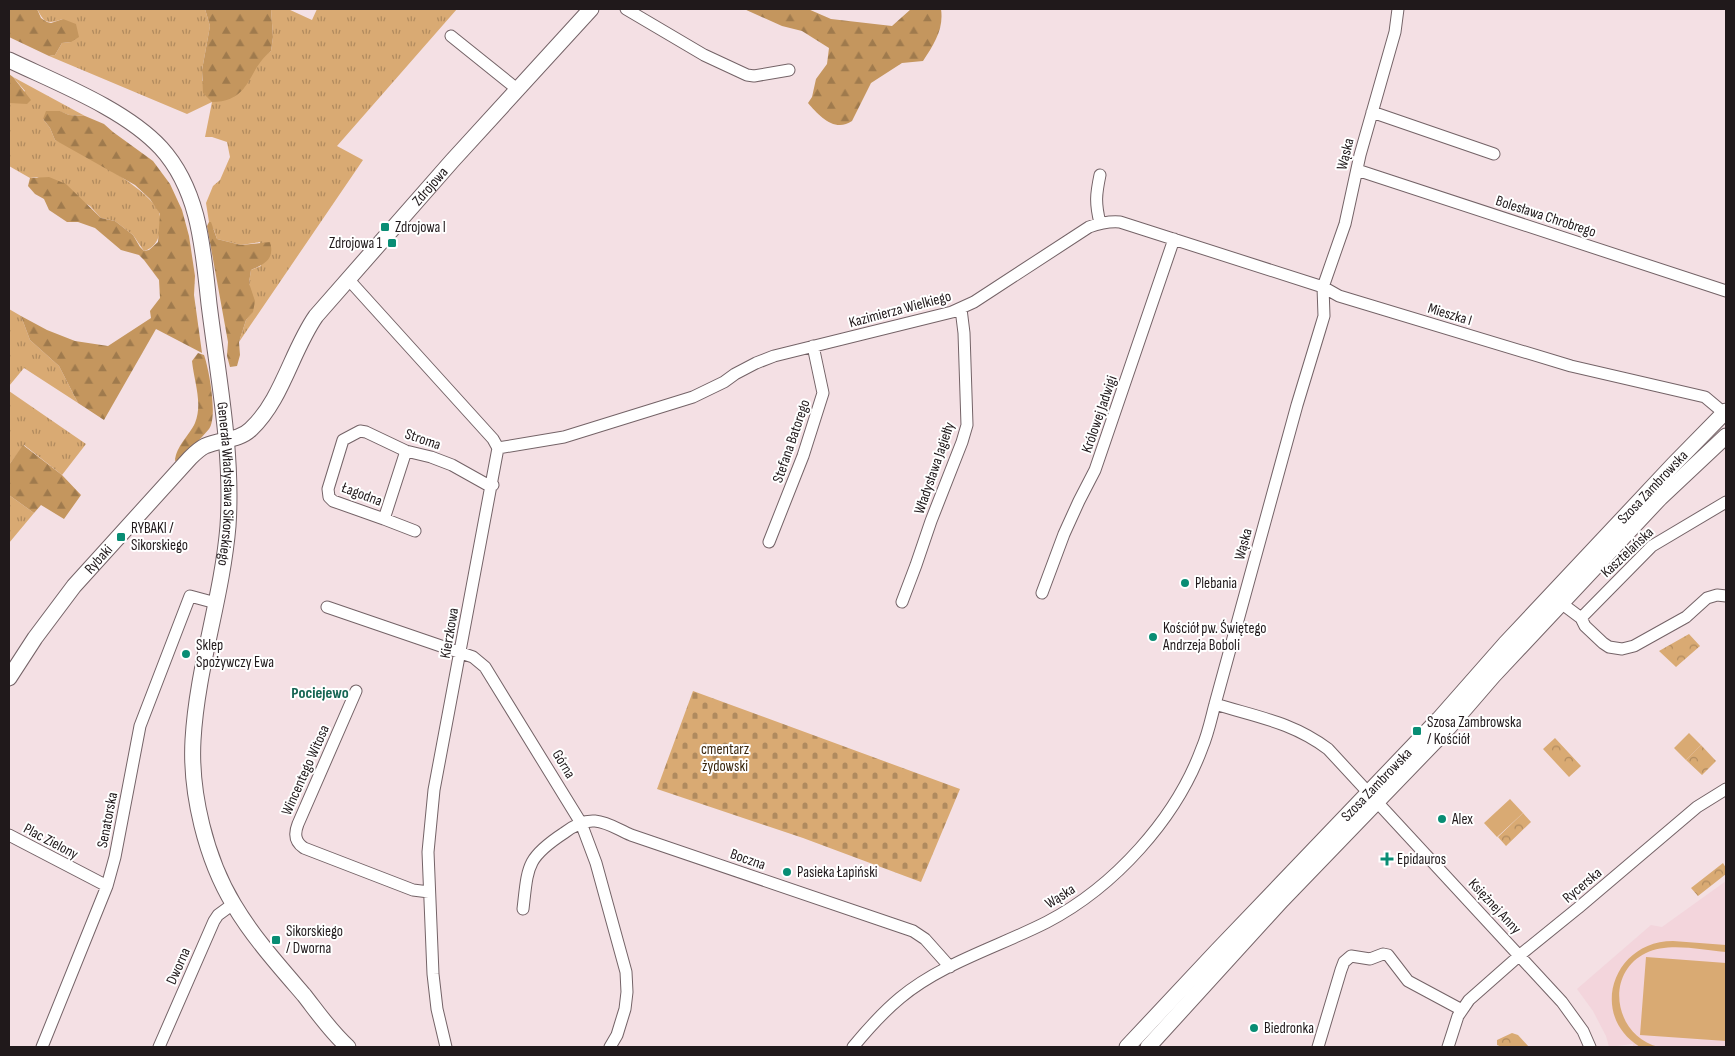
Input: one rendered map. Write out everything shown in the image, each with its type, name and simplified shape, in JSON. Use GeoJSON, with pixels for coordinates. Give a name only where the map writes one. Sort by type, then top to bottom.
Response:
{"type":"FeatureCollection","features":[{"type":"Feature","properties":{"kind":"street","name":"Zdrojowa"},"geometry":{"type":"LineString","coordinates":[[226,440],[246,433],[262,418],[312,322],[452,161],[591,9]]}},
{"type":"Feature","properties":{"kind":"street"},"geometry":{"type":"LineString","coordinates":[[626,9],[704,55],[737,71],[754,76],[789,70]]}},
{"type":"Feature","properties":{"kind":"street","name":"Wąska"},"geometry":{"type":"LineString","coordinates":[[853,1047],[870,1026],[901,997],[932,976],[1058,916],[1086,897],[1111,877],[1140,848],[1178,797],[1202,748],[1297,405],[1324,316],[1323,286],[1345,224],[1372,112],[1395,32],[1398,9]]}},
{"type":"Feature","properties":{"kind":"street"},"geometry":{"type":"LineString","coordinates":[[451,36],[517,90]]}},
{"type":"Feature","properties":{"kind":"street","name":"Generała Władysława Sikorskiego"},"geometry":{"type":"LineString","coordinates":[[9,60],[126,119],[154,141],[168,157],[180,174],[190,196],[198,226],[229,468],[226,544],[195,720],[193,742],[194,774],[200,811],[207,844],[216,872],[233,904],[279,967],[332,1031],[348,1047]]}},
{"type":"Feature","properties":{"kind":"street"},"geometry":{"type":"LineString","coordinates":[[1372,112],[1494,154]]}},
{"type":"Feature","properties":{"kind":"street","name":"Bolesława Chrobrego"},"geometry":{"type":"LineString","coordinates":[[1357,170],[1726,291]]}},
{"type":"Feature","properties":{"kind":"street"},"geometry":{"type":"LineString","coordinates":[[1100,175],[1096,205],[1100,223]]}},
{"type":"Feature","properties":{"kind":"street","name":"Kazimierza Wielkiego"},"geometry":{"type":"LineString","coordinates":[[498,448],[564,437],[693,397],[724,382],[756,363],[813,346],[961,309],[1082,231],[1100,223],[1120,222],[1323,286]]}},
{"type":"Feature","properties":{"kind":"street","name":"Królowej Jadwigi"},"geometry":{"type":"LineString","coordinates":[[1042,593],[1078,501],[1095,470],[1174,240]]}},
{"type":"Feature","properties":{"kind":"street"},"geometry":{"type":"LineString","coordinates":[[349,280],[493,439],[498,448]]}},
{"type":"Feature","properties":{"kind":"street","name":"Mieszka I"},"geometry":{"type":"LineString","coordinates":[[1323,286],[1339,296],[1571,366],[1705,397],[1725,412]]}},
{"type":"Feature","properties":{"kind":"street","name":"Władysława Jagiełły"},"geometry":{"type":"LineString","coordinates":[[902,602],[931,521],[953,468],[967,425],[964,324],[961,309]]}},
{"type":"Feature","properties":{"kind":"street","name":"Stefana Batorego"},"geometry":{"type":"LineString","coordinates":[[769,542],[803,456],[818,414],[823,393],[813,346]]}},
{"type":"Feature","properties":{"kind":"street","name":"Szosa Zambrowska"},"geometry":{"type":"LineString","coordinates":[[1127,1047],[1184,997],[1282,900],[1438,719],[1518,630],[1725,412]]}},
{"type":"Feature","properties":{"kind":"street"},"geometry":{"type":"LineString","coordinates":[[1713,423],[1726,436]]}},
{"type":"Feature","properties":{"kind":"street","name":"Stroma"},"geometry":{"type":"LineString","coordinates":[[343,440],[356,432],[363,431],[406,451],[442,461],[486,484],[493,485]]}},
{"type":"Feature","properties":{"kind":"street","name":"Szosa Zambrowska"},"geometry":{"type":"LineString","coordinates":[[1373,796],[1449,727],[1493,676],[1660,498],[1726,436]]}},
{"type":"Feature","properties":{"kind":"street","name":"Rybaki"},"geometry":{"type":"LineString","coordinates":[[9,678],[35,638],[74,586],[176,472],[198,450],[206,445],[226,440]]}},
{"type":"Feature","properties":{"kind":"street","name":"Łagodna"},"geometry":{"type":"LineString","coordinates":[[343,440],[328,489],[329,497],[333,501],[415,531]]}},
{"type":"Feature","properties":{"kind":"street","name":"Kierzkowa"},"geometry":{"type":"LineString","coordinates":[[446,1047],[437,1009],[433,974],[428,852],[430,821],[434,790],[493,485],[498,448]]}},
{"type":"Feature","properties":{"kind":"street","name":"Łagodna"},"geometry":{"type":"LineString","coordinates":[[384,519],[406,451]]}},
{"type":"Feature","properties":{"kind":"street","name":"Kasztelańska"},"geometry":{"type":"LineString","coordinates":[[1581,618],[1652,546],[1726,502]]}},
{"type":"Feature","properties":{"kind":"street"},"geometry":{"type":"LineString","coordinates":[[1562,603],[1581,618],[1585,626],[1603,643],[1613,648],[1625,649],[1634,646],[1686,617],[1707,598],[1717,595],[1726,596]]}},
{"type":"Feature","properties":{"kind":"street","name":"Senatorska"},"geometry":{"type":"LineString","coordinates":[[42,1047],[107,886],[115,857],[140,726],[190,596],[216,602]]}},
{"type":"Feature","properties":{"kind":"street","name":"Górna"},"geometry":{"type":"LineString","coordinates":[[327,607],[476,658],[485,667],[582,823],[607,900],[626,972],[625,1009],[617,1035],[610,1047]]}},
{"type":"Feature","properties":{"kind":"street","name":"Wincentego Witosa"},"geometry":{"type":"LineString","coordinates":[[356,691],[298,824],[296,838],[298,843],[304,848],[413,890],[429,892]]}},
{"type":"Feature","properties":{"kind":"street","name":"Księżnej Anny"},"geometry":{"type":"LineString","coordinates":[[1215,704],[1287,725],[1312,736],[1328,749],[1569,1010],[1583,1031],[1590,1047]]}},
{"type":"Feature","properties":{"kind":"street","name":"Rycerska"},"geometry":{"type":"LineString","coordinates":[[1448,1047],[1462,1010],[1469,1000],[1696,807],[1726,789]]}},
{"type":"Feature","properties":{"kind":"street","name":"Boczna"},"geometry":{"type":"LineString","coordinates":[[582,823],[602,822],[631,835],[913,931],[925,939],[950,967]]}},
{"type":"Feature","properties":{"kind":"street"},"geometry":{"type":"LineString","coordinates":[[523,909],[528,873],[536,854],[548,843],[582,823]]}},
{"type":"Feature","properties":{"kind":"street","name":"Plac Zielony"},"geometry":{"type":"LineString","coordinates":[[9,835],[107,886]]}},
{"type":"Feature","properties":{"kind":"street","name":"Dworna"},"geometry":{"type":"LineString","coordinates":[[159,1047],[214,921],[218,915],[233,904]]}},
{"type":"Feature","properties":{"kind":"street"},"geometry":{"type":"LineString","coordinates":[[1318,1047],[1341,970],[1344,962],[1351,956],[1370,959],[1388,954],[1408,981],[1462,1010]]}},
{"type":"Feature","properties":{"kind":"street","name":"Szosa Zambrowska"},"geometry":{"type":"LineString","coordinates":[[1148,1047],[1184,997]]}},
{"type":"Feature","properties":{"kind":"shaded area"},"geometry":{"type":"Polygon","coordinates":[[[1726,881],[1726,1047],[1633,1047],[1633,1044],[1609,1047],[1606,1036],[1593,1011],[1577,989],[1651,925],[1662,927],[1726,881]]]}},
{"type":"Feature","properties":{"kind":"green space"},"geometry":{"type":"Polygon","coordinates":[[[9,9],[37,9],[41,18],[47,22],[51,23],[63,19],[76,24],[79,37],[71,42],[62,43],[55,55],[49,56],[9,37],[9,9]]]}},
{"type":"Feature","properties":{"kind":"green space"},"geometry":{"type":"Polygon","coordinates":[[[37,9],[205,9],[210,26],[202,70],[202,81],[252,73],[261,58],[271,51],[273,37],[271,9],[288,9],[312,20],[317,9],[457,9],[337,146],[363,160],[239,342],[246,320],[253,311],[249,283],[251,270],[261,266],[260,242],[241,245],[217,239],[209,222],[206,203],[213,186],[220,180],[230,157],[227,142],[212,137],[205,137],[212,102],[187,114],[49,56],[55,55],[62,43],[71,42],[63,19],[53,22],[47,21],[42,18],[37,9]]]}},
{"type":"Feature","properties":{"kind":"green space"},"geometry":{"type":"Polygon","coordinates":[[[205,9],[271,9],[273,37],[271,51],[257,67],[242,91],[225,100],[212,102],[203,93],[202,70],[210,26],[205,9]]]}},
{"type":"Feature","properties":{"kind":"green space"},"geometry":{"type":"Polygon","coordinates":[[[744,9],[808,9],[831,19],[892,26],[911,9],[941,9],[942,16],[940,30],[923,61],[902,63],[871,83],[852,121],[840,125],[822,118],[808,103],[812,97],[816,79],[827,64],[829,48],[802,31],[782,26],[744,9]]]}},
{"type":"Feature","properties":{"kind":"green space"},"geometry":{"type":"Polygon","coordinates":[[[9,74],[31,100],[27,104],[9,103],[9,74]]]}},
{"type":"Feature","properties":{"kind":"green space"},"geometry":{"type":"Polygon","coordinates":[[[13,77],[85,116],[69,115],[59,111],[43,119],[50,128],[55,140],[113,171],[153,202],[160,216],[160,231],[157,241],[153,246],[144,251],[133,235],[115,221],[101,218],[90,206],[37,177],[30,178],[9,166],[9,102],[25,91],[13,77]]]}},
{"type":"Feature","properties":{"kind":"green space"},"geometry":{"type":"Polygon","coordinates":[[[46,111],[60,111],[69,115],[85,116],[104,124],[153,161],[170,184],[182,210],[189,236],[195,276],[194,295],[202,353],[156,329],[104,420],[78,403],[59,366],[30,340],[21,316],[47,330],[75,341],[108,346],[151,318],[150,311],[160,298],[159,280],[139,255],[121,250],[95,228],[78,222],[67,222],[49,210],[44,199],[35,194],[28,186],[30,178],[49,177],[66,184],[101,218],[115,221],[133,235],[144,251],[149,250],[158,242],[160,214],[150,199],[135,185],[55,140],[50,128],[43,119],[46,111]]]}},
{"type":"Feature","properties":{"kind":"green space"},"geometry":{"type":"Polygon","coordinates":[[[211,222],[217,239],[241,245],[270,242],[271,253],[268,260],[251,270],[249,283],[255,301],[253,312],[246,320],[239,342],[240,355],[237,366],[230,367],[227,356],[228,342],[207,226],[211,222]]]}},
{"type":"Feature","properties":{"kind":"green space"},"geometry":{"type":"Polygon","coordinates":[[[9,309],[21,316],[30,340],[59,366],[78,403],[24,368],[9,386],[9,309]]]}},
{"type":"Feature","properties":{"kind":"green space"},"geometry":{"type":"Polygon","coordinates":[[[198,353],[204,355],[208,371],[213,404],[212,423],[198,441],[179,460],[175,461],[183,441],[195,423],[197,415],[198,400],[192,361],[198,353]]]}},
{"type":"Feature","properties":{"kind":"green space"},"geometry":{"type":"Polygon","coordinates":[[[9,391],[86,444],[62,475],[24,445],[9,465],[9,391]]]}},
{"type":"Feature","properties":{"kind":"green space"},"geometry":{"type":"Polygon","coordinates":[[[23,445],[62,475],[81,495],[64,519],[41,505],[34,513],[9,495],[9,465],[23,445]]]}},
{"type":"Feature","properties":{"kind":"green space"},"geometry":{"type":"Polygon","coordinates":[[[9,495],[34,513],[9,543],[9,495]]]}},
{"type":"Feature","properties":{"kind":"green space"},"geometry":{"type":"Polygon","coordinates":[[[1689,634],[1700,646],[1676,667],[1659,651],[1689,634]]]}},
{"type":"Feature","properties":{"kind":"green space","name":"cmentarz żydowski"},"geometry":{"type":"Polygon","coordinates":[[[693,691],[960,789],[921,882],[803,838],[657,789],[693,691]]]}},
{"type":"Feature","properties":{"kind":"green space"},"geometry":{"type":"Polygon","coordinates":[[[1689,733],[1701,745],[1686,760],[1674,748],[1689,733]]]}},
{"type":"Feature","properties":{"kind":"green space"},"geometry":{"type":"Polygon","coordinates":[[[1555,738],[1581,766],[1569,777],[1543,749],[1555,738]]]}},
{"type":"Feature","properties":{"kind":"green space"},"geometry":{"type":"Polygon","coordinates":[[[1701,745],[1716,761],[1702,775],[1686,760],[1701,745]]]}},
{"type":"Feature","properties":{"kind":"green space"},"geometry":{"type":"Polygon","coordinates":[[[1510,799],[1523,813],[1497,837],[1484,823],[1510,799]]]}},
{"type":"Feature","properties":{"kind":"green space"},"geometry":{"type":"Polygon","coordinates":[[[1523,813],[1531,822],[1506,846],[1498,837],[1523,813]]]}},
{"type":"Feature","properties":{"kind":"green space"},"geometry":{"type":"Polygon","coordinates":[[[1723,863],[1726,868],[1726,874],[1698,896],[1691,888],[1723,863]]]}},
{"type":"Feature","properties":{"kind":"green space"},"geometry":{"type":"Polygon","coordinates":[[[1673,941],[1726,945],[1726,952],[1675,947],[1664,948],[1646,953],[1632,963],[1624,975],[1620,989],[1620,1004],[1624,1018],[1632,1031],[1644,1041],[1659,1047],[1640,1047],[1624,1033],[1615,1017],[1612,999],[1615,982],[1622,966],[1635,953],[1652,944],[1673,941]]]}},
{"type":"Feature","properties":{"kind":"green space"},"geometry":{"type":"Polygon","coordinates":[[[1646,957],[1726,963],[1726,1041],[1640,1035],[1646,957]]]}},
{"type":"Feature","properties":{"kind":"green space"},"geometry":{"type":"Polygon","coordinates":[[[1512,1033],[1518,1035],[1529,1047],[1502,1047],[1497,1045],[1497,1040],[1512,1033]]]}},
{"type":"Feature","properties":{"kind":"place","name":"Zdrojowa I"},"geometry":{"type":"Point","coordinates":[385,227]}},
{"type":"Feature","properties":{"kind":"place","name":"Zdrojowa 1"},"geometry":{"type":"Point","coordinates":[392,243]}},
{"type":"Feature","properties":{"kind":"place","name":"RYBAKI / Sikorskiego"},"geometry":{"type":"Point","coordinates":[121,537]}},
{"type":"Feature","properties":{"kind":"place","name":"Plebania"},"geometry":{"type":"Point","coordinates":[1185,583]}},
{"type":"Feature","properties":{"kind":"place","name":"Kościół pw. Świętego Andrzeja Boboli"},"geometry":{"type":"Point","coordinates":[1153,637]}},
{"type":"Feature","properties":{"kind":"place","name":"Sklep Spożywczy Ewa"},"geometry":{"type":"Point","coordinates":[186,654]}},
{"type":"Feature","properties":{"kind":"place","name":"Szosa Zambrowska / Kościół"},"geometry":{"type":"Point","coordinates":[1417,731]}},
{"type":"Feature","properties":{"kind":"place","name":"Alex"},"geometry":{"type":"Point","coordinates":[1442,819]}},
{"type":"Feature","properties":{"kind":"place","name":"Epidauros"},"geometry":{"type":"Point","coordinates":[1387,859]}},
{"type":"Feature","properties":{"kind":"place","name":"Pasieka Łapiński"},"geometry":{"type":"Point","coordinates":[787,872]}},
{"type":"Feature","properties":{"kind":"place","name":"Sikorskiego / Dworna"},"geometry":{"type":"Point","coordinates":[276,940]}},
{"type":"Feature","properties":{"kind":"place","name":"Biedronka"},"geometry":{"type":"Point","coordinates":[1254,1028]}},
{"type":"Feature","properties":{"kind":"district","name":"Pociejewo"},"geometry":{"type":"Point","coordinates":[320,692]}}]}
